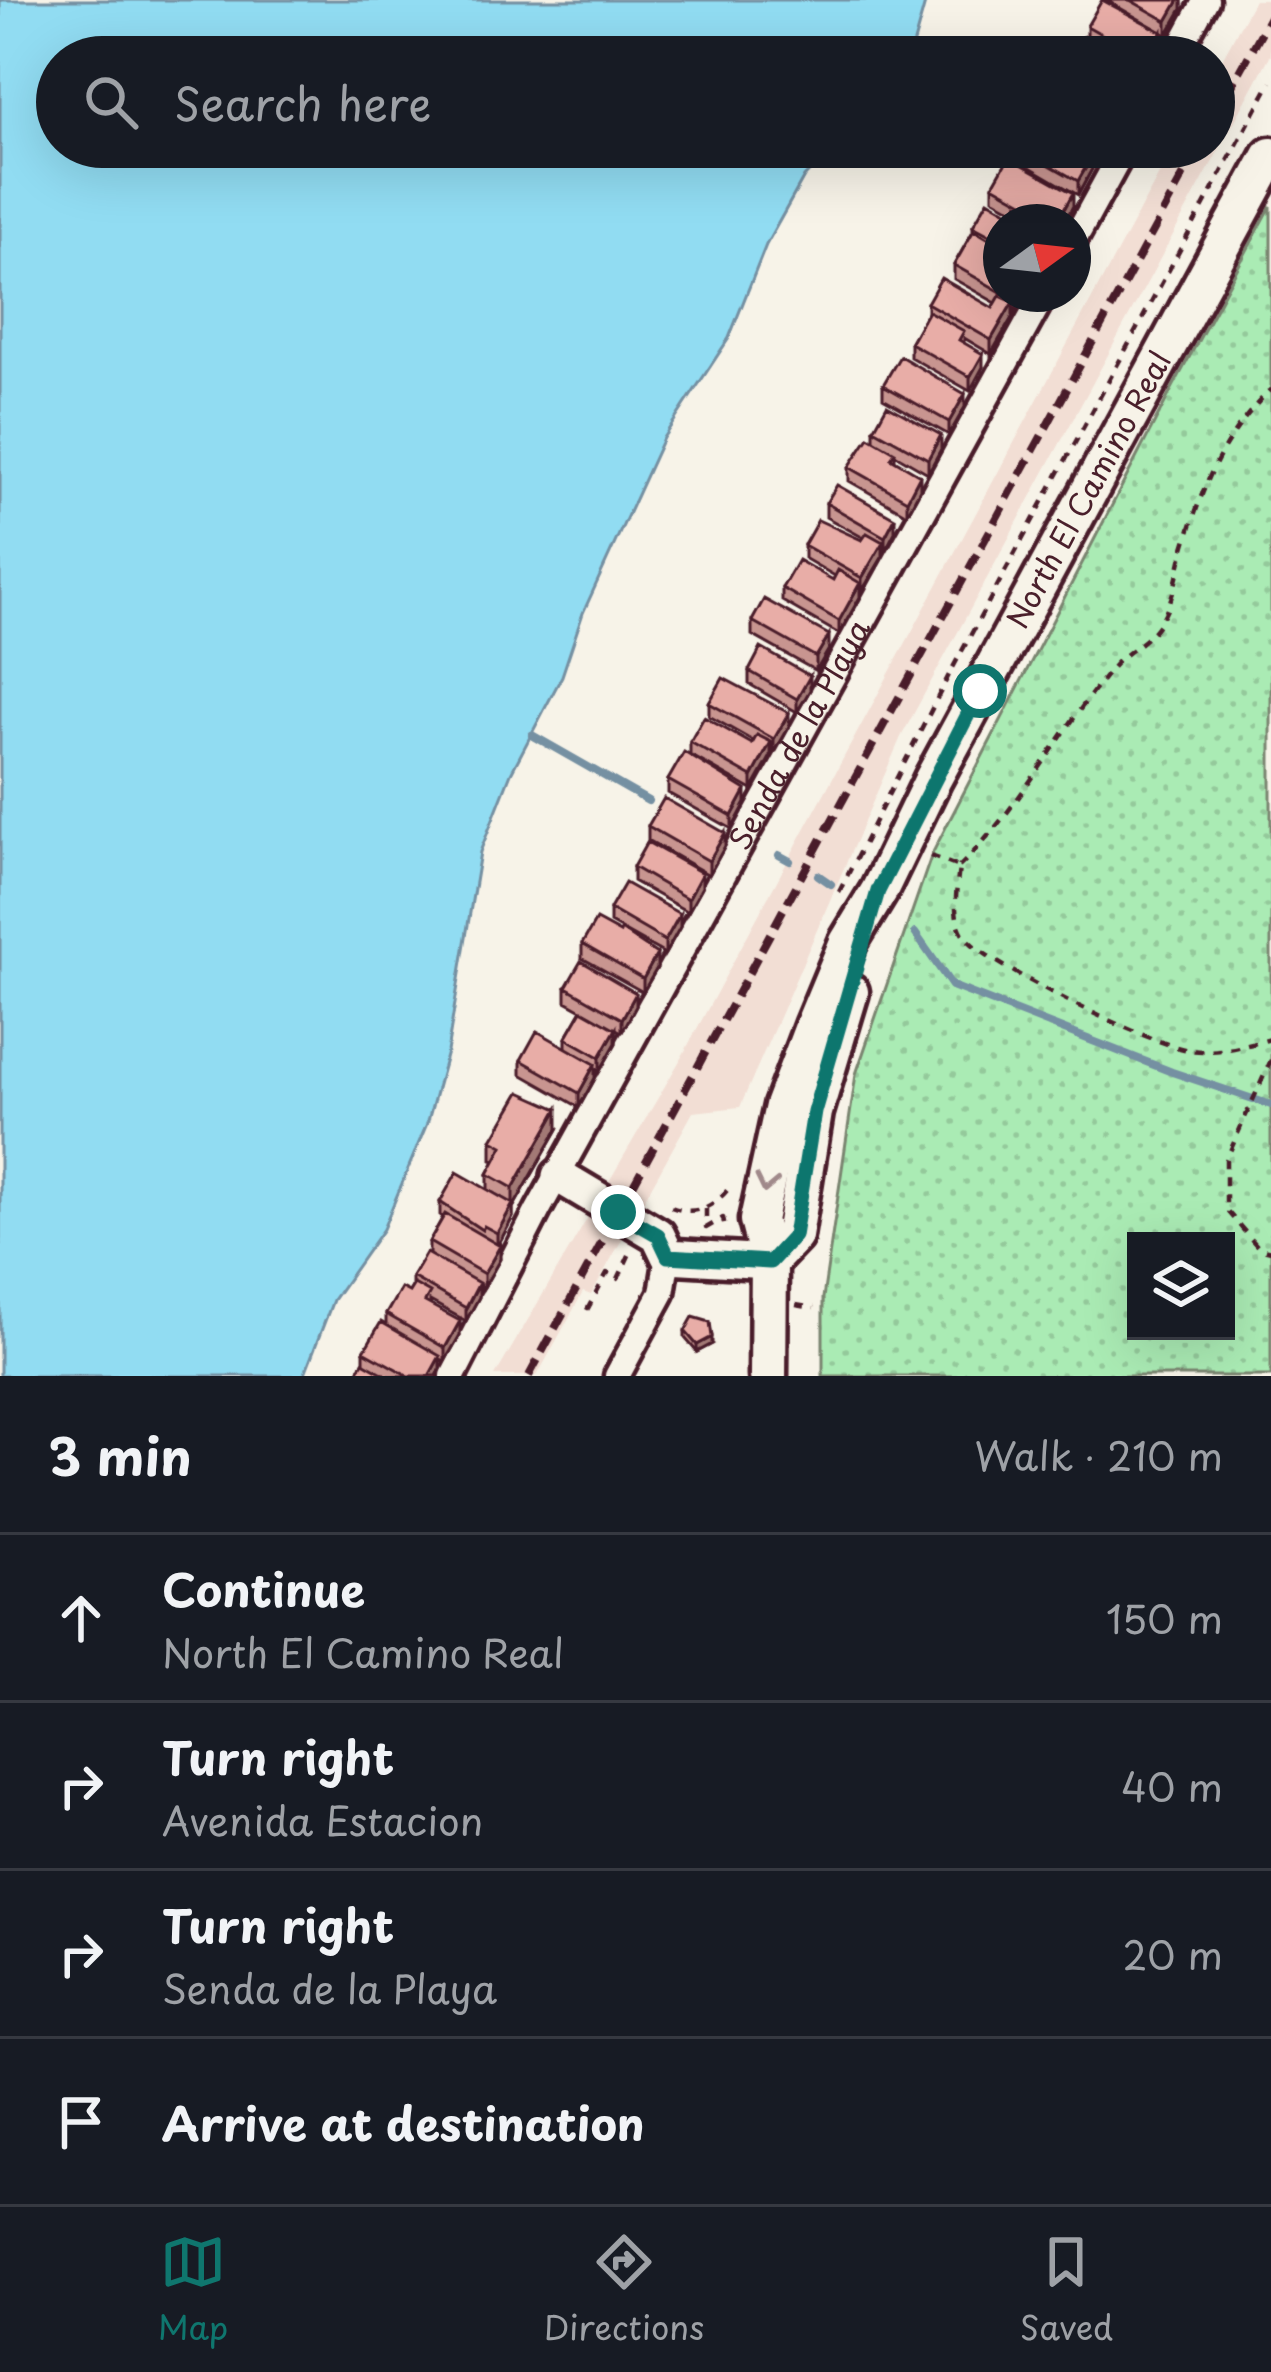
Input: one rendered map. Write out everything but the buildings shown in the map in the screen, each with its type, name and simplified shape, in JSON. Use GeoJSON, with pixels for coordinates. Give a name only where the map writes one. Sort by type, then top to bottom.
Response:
{"type":"FeatureCollection","features":[{"type":"Feature","properties":{"kind":"main road","name":"North El Camino Real"},"geometry":{"type":"LineString","coordinates":[[768,1376],[770,1262],[758,1220],[783,1106],[848,942],[1271,156]]}},
{"type":"Feature","properties":{"kind":"street"},"geometry":{"type":"LineString","coordinates":[[1186,36],[1206,0]]}},
{"type":"Feature","properties":{"kind":"street"},"geometry":{"type":"LineString","coordinates":[[1091,209],[1114,168]]}},
{"type":"Feature","properties":{"kind":"street","name":"Senda de la Playa"},"geometry":{"type":"LineString","coordinates":[[453,1376],[1034,312]]}},
{"type":"Feature","properties":{"kind":"street"},"geometry":{"type":"LineString","coordinates":[[559,1176],[658,1235],[668,1256],[662,1293],[617,1376]]}},
{"type":"Feature","properties":{"kind":"street"},"geometry":{"type":"LineString","coordinates":[[668,1256],[770,1262]]}},
{"type":"Feature","properties":{"kind":"path"},"geometry":{"type":"LineString","coordinates":[[1271,389],[1223,445],[1198,500],[1170,598],[1154,631],[1112,666],[1063,739],[959,867],[955,904],[964,937],[1006,966],[1127,1029],[1187,1050],[1220,1051],[1271,1039]]}},
{"type":"Feature","properties":{"kind":"path"},"geometry":{"type":"LineString","coordinates":[[934,857],[959,867]]}},
{"type":"Feature","properties":{"kind":"path"},"geometry":{"type":"LineString","coordinates":[[1271,1060],[1226,1160],[1226,1210],[1259,1249],[1271,1251]]}},
{"type":"Feature","properties":{"kind":"path"},"geometry":{"type":"LineString","coordinates":[[660,1205],[685,1212],[706,1208],[724,1196],[739,1169]]}},
{"type":"Feature","properties":{"kind":"path"},"geometry":{"type":"LineString","coordinates":[[706,1208],[706,1228],[723,1218],[724,1224]]}},
{"type":"Feature","properties":{"kind":"path"},"geometry":{"type":"LineString","coordinates":[[587,1310],[607,1273],[618,1279],[634,1246]]}},
{"type":"Feature","properties":{"kind":"shaded area"},"geometry":{"type":"Polygon","coordinates":[[[1254,0],[1271,0],[1271,54],[1235,120],[1235,36],[1254,0]]]}},
{"type":"Feature","properties":{"kind":"shaded area"},"geometry":{"type":"Polygon","coordinates":[[[1163,168],[1209,168],[901,737],[740,1107],[693,1112],[591,1295],[583,1292],[537,1376],[495,1376],[679,1062],[1085,312],[1091,312],[1091,300],[1163,168]]]}},
{"type":"Feature","properties":{"kind":"green space"},"geometry":{"type":"Polygon","coordinates":[[[1271,206],[1271,1376],[823,1376],[823,1298],[856,1074],[932,854],[1271,206]]]}},
{"type":"Feature","properties":{"kind":"water"},"geometry":{"type":"Polygon","coordinates":[[[0,0],[926,0],[916,36],[36,36],[36,168],[813,168],[766,245],[729,338],[663,438],[583,613],[562,676],[511,773],[480,852],[447,1052],[428,1121],[383,1229],[333,1300],[304,1376],[0,1376],[0,0]]]}},
{"type":"Feature","properties":{"kind":"waterway"},"geometry":{"type":"LineString","coordinates":[[532,735],[648,801]]}},
{"type":"Feature","properties":{"kind":"waterway"},"geometry":{"type":"LineString","coordinates":[[779,855],[790,861]]}},
{"type":"Feature","properties":{"kind":"waterway"},"geometry":{"type":"LineString","coordinates":[[818,875],[831,884]]}},
{"type":"Feature","properties":{"kind":"waterway"},"geometry":{"type":"LineString","coordinates":[[915,933],[952,986],[1172,1072],[1271,1105]]}},
{"type":"Feature","properties":{"kind":"railway"},"geometry":{"type":"LineString","coordinates":[[1235,81],[1271,15]]}},
{"type":"Feature","properties":{"kind":"railway"},"geometry":{"type":"LineString","coordinates":[[529,1376],[1188,168]]}},
{"type":"Feature","properties":{"kind":"route"},"geometry":{"type":"LineString","coordinates":[[618,1212],[658,1235],[668,1256],[770,1262],[794,1236],[814,1112],[878,891],[980,691]]}}]}
